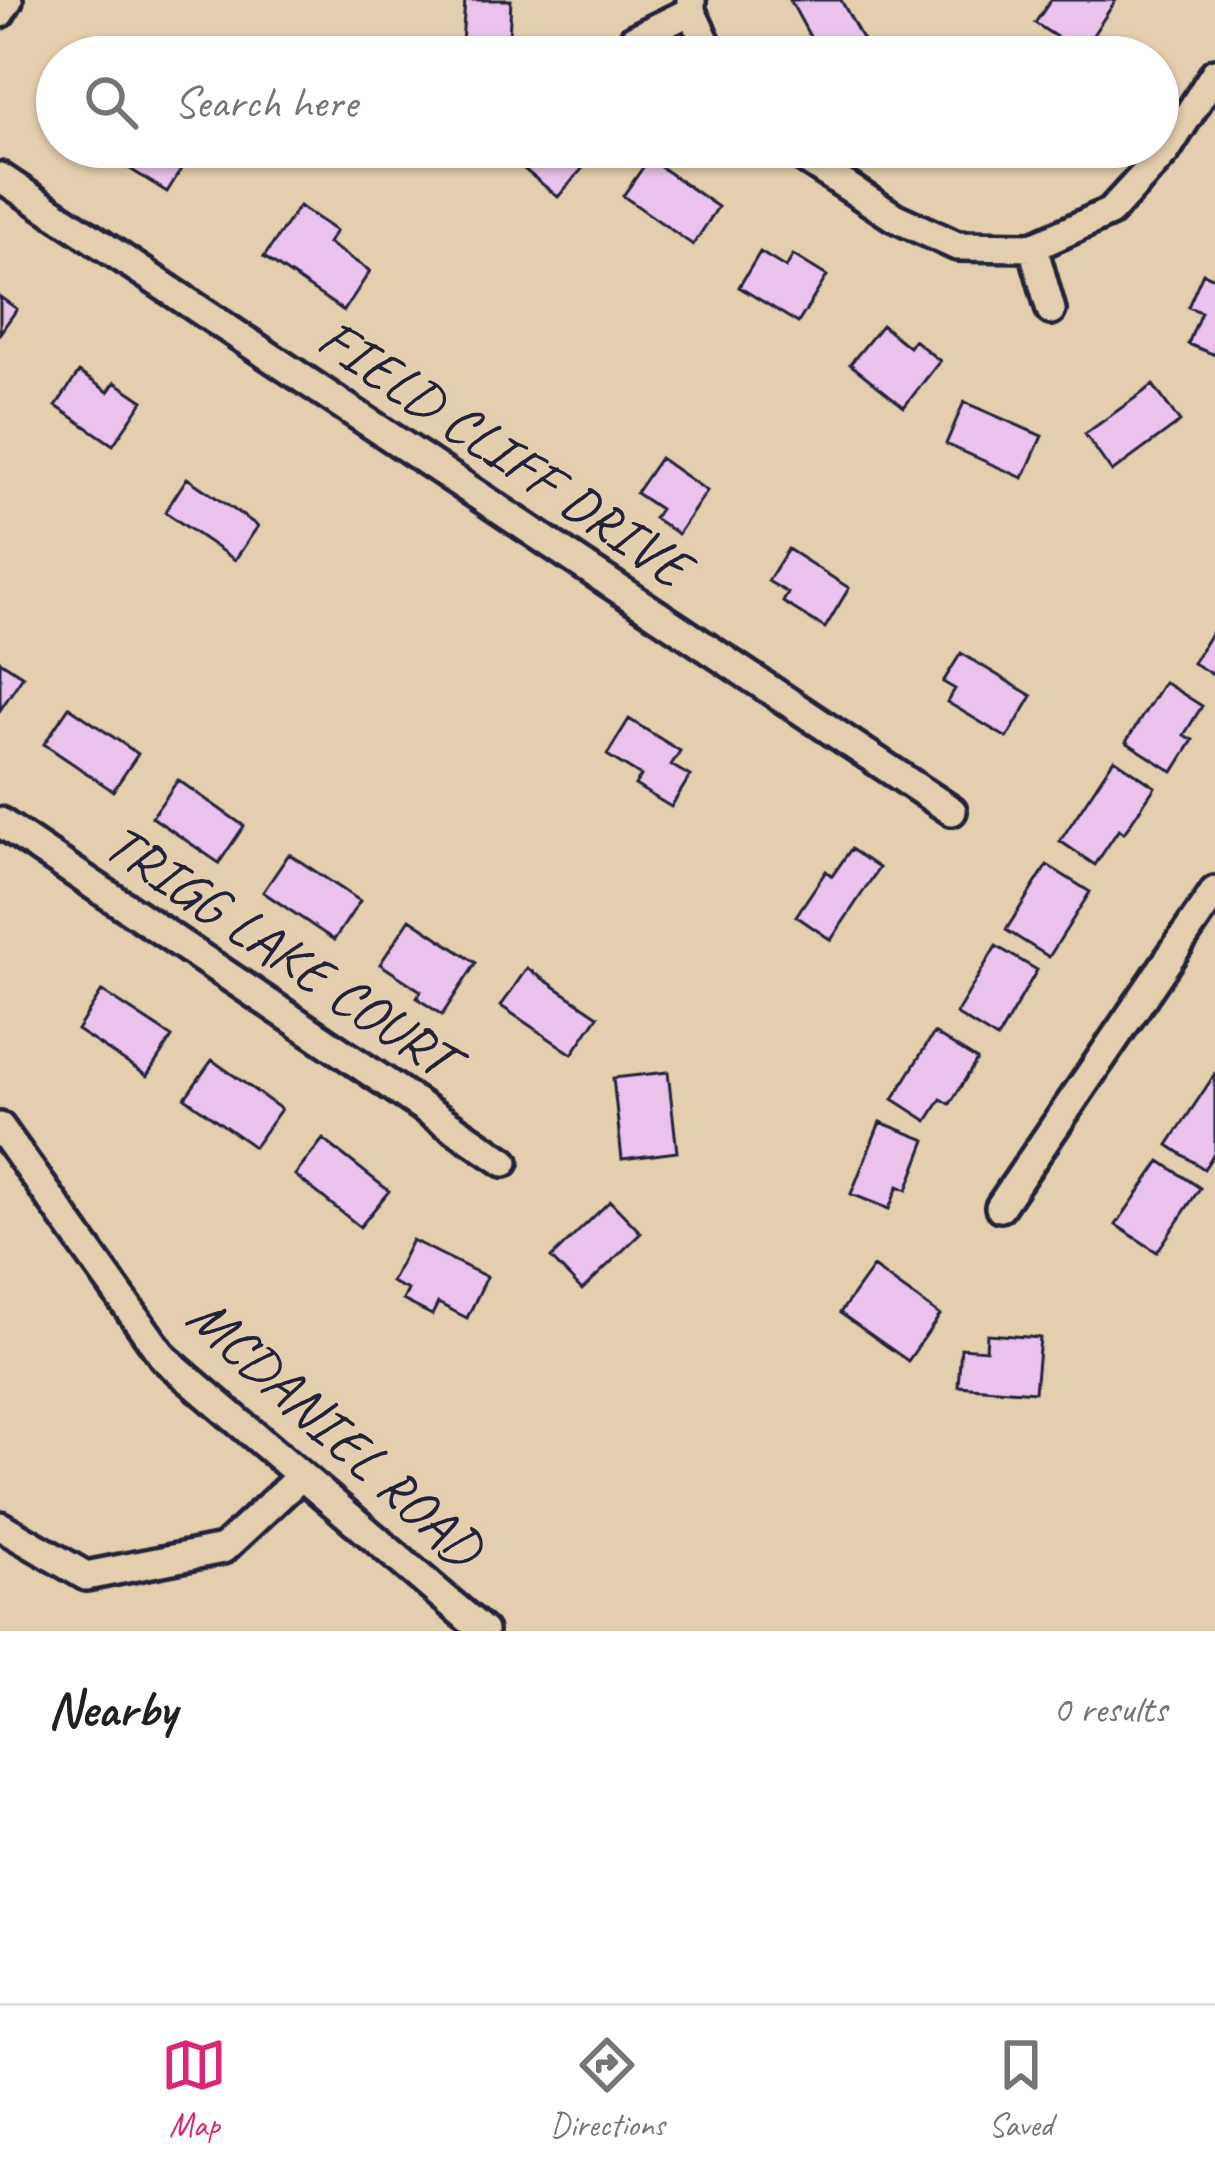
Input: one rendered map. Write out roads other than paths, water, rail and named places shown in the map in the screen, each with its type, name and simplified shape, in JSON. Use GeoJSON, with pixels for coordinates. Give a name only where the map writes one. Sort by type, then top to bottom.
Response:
{"type":"FeatureCollection","features":[{"type":"Feature","properties":{"kind":"street"},"geometry":{"type":"LineString","coordinates":[[0,13],[8,0]]}},
{"type":"Feature","properties":{"kind":"street"},"geometry":{"type":"LineString","coordinates":[[639,36],[691,5],[704,36]]}},
{"type":"Feature","properties":{"kind":"street"},"geometry":{"type":"LineString","coordinates":[[1179,130],[1215,73]]}},
{"type":"Feature","properties":{"kind":"street"},"geometry":{"type":"LineString","coordinates":[[819,168],[894,217],[957,246],[1033,247],[1110,212],[1150,168]]}},
{"type":"Feature","properties":{"kind":"street","name":"FIELD CLIFF DRIVE"},"geometry":{"type":"LineString","coordinates":[[0,177],[952,812]]}},
{"type":"Feature","properties":{"kind":"street"},"geometry":{"type":"LineString","coordinates":[[1033,247],[1051,310]]}},
{"type":"Feature","properties":{"kind":"street","name":"TRIGG LAKE COURT"},"geometry":{"type":"LineString","coordinates":[[0,822],[504,1162]]}},
{"type":"Feature","properties":{"kind":"street"},"geometry":{"type":"LineString","coordinates":[[1000,1207],[1215,891]]}},
{"type":"Feature","properties":{"kind":"street","name":"MCDANIEL ROAD"},"geometry":{"type":"LineString","coordinates":[[0,1127],[164,1358],[482,1631]]}},
{"type":"Feature","properties":{"kind":"street"},"geometry":{"type":"LineString","coordinates":[[0,1526],[86,1576],[223,1549],[301,1476]]}}]}
